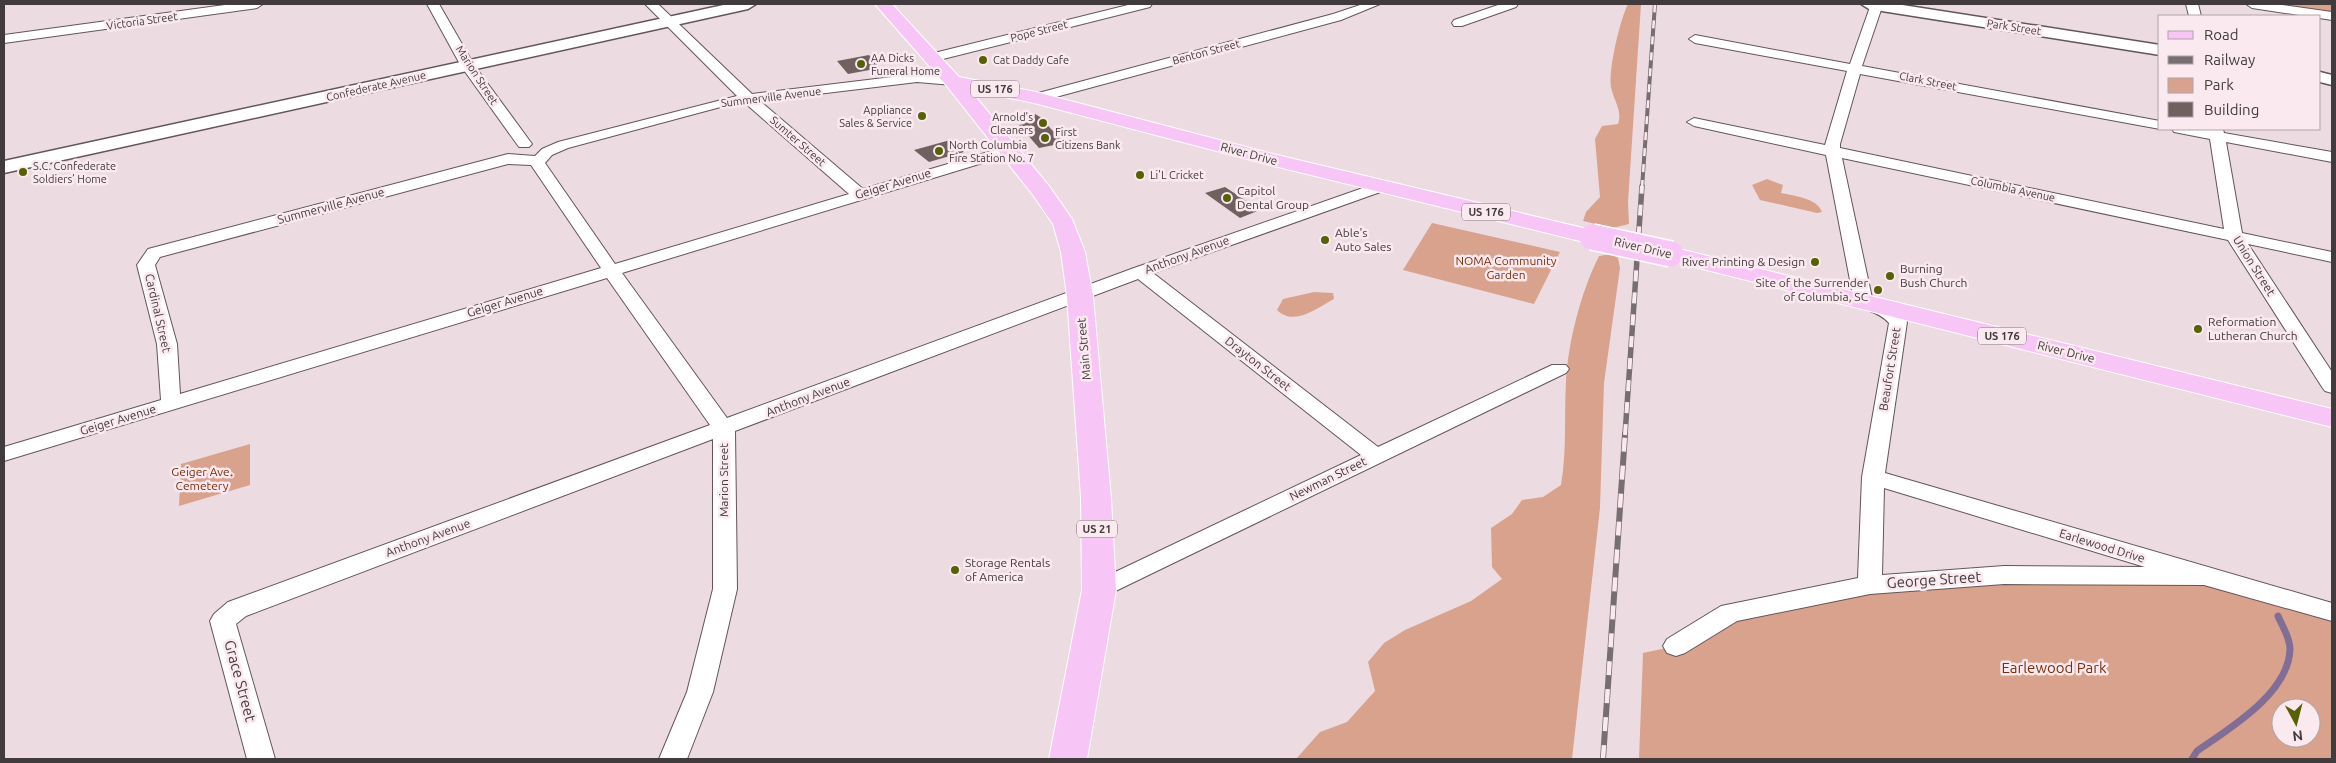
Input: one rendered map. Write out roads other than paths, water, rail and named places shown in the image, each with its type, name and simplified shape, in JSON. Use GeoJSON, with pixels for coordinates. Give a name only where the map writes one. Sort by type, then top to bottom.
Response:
{"type":"FeatureCollection","features":[{"type":"Feature","properties":{"kind":"main road","name":"Main Street"},"geometry":{"type":"LineString","coordinates":[[883,4],[954,81],[1007,151],[1042,191],[1064,224],[1073,252],[1080,296],[1096,498],[1099,590],[1068,759]]}},
{"type":"Feature","properties":{"kind":"main road","name":"River Drive"},"geometry":{"type":"LineString","coordinates":[[954,81],[1036,98],[1380,187],[1671,254],[2332,418]]}},
{"type":"Feature","properties":{"kind":"street","name":"Victoria Street"},"geometry":{"type":"LineString","coordinates":[[4,41],[200,8],[257,4]]}},
{"type":"Feature","properties":{"kind":"street","name":"Marion Street"},"geometry":{"type":"LineString","coordinates":[[433,4],[468,66],[524,144]]}},
{"type":"Feature","properties":{"kind":"street","name":"Sumter Street"},"geometry":{"type":"LineString","coordinates":[[651,4],[748,98],[859,194]]}},
{"type":"Feature","properties":{"kind":"street","name":"Confederate Avenue"},"geometry":{"type":"LineString","coordinates":[[4,167],[748,4]]}},
{"type":"Feature","properties":{"kind":"street","name":"Pope Street"},"geometry":{"type":"LineString","coordinates":[[931,58],[1146,4]]}},
{"type":"Feature","properties":{"kind":"street","name":"Benton Street"},"geometry":{"type":"LineString","coordinates":[[1036,98],[1337,17],[1374,4]]}},
{"type":"Feature","properties":{"kind":"street"},"geometry":{"type":"LineString","coordinates":[[1458,23],[1512,4]]}},
{"type":"Feature","properties":{"kind":"street"},"geometry":{"type":"LineString","coordinates":[[1863,301],[1832,144],[1874,4]]}},
{"type":"Feature","properties":{"kind":"street","name":"Park Street"},"geometry":{"type":"LineString","coordinates":[[1874,4],[2158,50]]}},
{"type":"Feature","properties":{"kind":"street"},"geometry":{"type":"LineString","coordinates":[[2252,4],[2332,16]]}},
{"type":"Feature","properties":{"kind":"street","name":"Clark Street"},"geometry":{"type":"LineString","coordinates":[[1695,39],[1855,67],[2158,125]]}},
{"type":"Feature","properties":{"kind":"street","name":"Summerville Avenue"},"geometry":{"type":"LineString","coordinates":[[563,145],[727,101],[917,78],[954,81]]}},
{"type":"Feature","properties":{"kind":"street","name":"Columbia Avenue"},"geometry":{"type":"LineString","coordinates":[[1694,122],[2332,257]]}},
{"type":"Feature","properties":{"kind":"street"},"geometry":{"type":"LineString","coordinates":[[2192,130],[2217,132],[2332,157]]}},
{"type":"Feature","properties":{"kind":"street","name":"Union Street"},"geometry":{"type":"LineString","coordinates":[[2217,132],[2234,236],[2332,388]]}},
{"type":"Feature","properties":{"kind":"street"},"geometry":{"type":"LineString","coordinates":[[508,159],[520,152],[524,144],[537,147],[563,145]]}},
{"type":"Feature","properties":{"kind":"street"},"geometry":{"type":"LineString","coordinates":[[508,159],[529,159],[537,162],[547,152],[563,145]]}},
{"type":"Feature","properties":{"kind":"street","name":"Geiger Avenue"},"geometry":{"type":"LineString","coordinates":[[4,454],[859,194],[1007,151]]}},
{"type":"Feature","properties":{"kind":"street","name":"Summerville Avenue"},"geometry":{"type":"LineString","coordinates":[[154,253],[508,159]]}},
{"type":"Feature","properties":{"kind":"street","name":"Marion Street"},"geometry":{"type":"LineString","coordinates":[[537,162],[724,429],[725,589],[700,692],[673,759]]}},
{"type":"Feature","properties":{"kind":"street","name":"Anthony Avenue"},"geometry":{"type":"LineString","coordinates":[[237,608],[724,429],[1140,272],[1380,187]]}},
{"type":"Feature","properties":{"kind":"street","name":"Cardinal Street"},"geometry":{"type":"LineString","coordinates":[[154,253],[146,264],[168,344],[171,404]]}},
{"type":"Feature","properties":{"kind":"street","name":"Drayton Street"},"geometry":{"type":"LineString","coordinates":[[1140,272],[1376,456]]}},
{"type":"Feature","properties":{"kind":"street","name":"Beaufort Street"},"geometry":{"type":"LineString","coordinates":[[1863,301],[1888,310],[1898,322],[1873,477],[1870,585]]}},
{"type":"Feature","properties":{"kind":"street","name":"Newman Street"},"geometry":{"type":"LineString","coordinates":[[1099,590],[1559,369]]}},
{"type":"Feature","properties":{"kind":"street","name":"Earlewood Drive"},"geometry":{"type":"LineString","coordinates":[[1873,477],[2204,576],[2332,612]]}},
{"type":"Feature","properties":{"kind":"street","name":"George Street"},"geometry":{"type":"LineString","coordinates":[[1676,646],[1730,613],[1870,585],[2004,575],[2204,576]]}},
{"type":"Feature","properties":{"kind":"street","name":"Grace Street"},"geometry":{"type":"LineString","coordinates":[[237,608],[223,621],[261,759]]}},
{"type":"Feature","properties":{"kind":"waterway"},"geometry":{"type":"LineString","coordinates":[[2192,759],[2197,751],[2256,708],[2280,680],[2287,665],[2290,645],[2278,616]]}},
{"type":"Feature","properties":{"kind":"railway"},"geometry":{"type":"LineString","coordinates":[[1642,188],[1655,4]]}},
{"type":"Feature","properties":{"kind":"railway"},"geometry":{"type":"LineString","coordinates":[[1625,435],[1642,186]]}},
{"type":"Feature","properties":{"kind":"railway"},"geometry":{"type":"LineString","coordinates":[[1603,759],[1625,434]]}},
{"type":"Feature","properties":{"kind":"place","name":"Cat Daddy Cafe"},"geometry":{"type":"Point","coordinates":[983,60]}},
{"type":"Feature","properties":{"kind":"place","name":"AA Dicks Funeral Home"},"geometry":{"type":"Point","coordinates":[861,64]}},
{"type":"Feature","properties":{"kind":"place","name":"Appliance Sales & Service"},"geometry":{"type":"Point","coordinates":[922,116]}},
{"type":"Feature","properties":{"kind":"place","name":"Arnold's Cleaners"},"geometry":{"type":"Point","coordinates":[1043,123]}},
{"type":"Feature","properties":{"kind":"place","name":"First Citizens Bank"},"geometry":{"type":"Point","coordinates":[1045,138]}},
{"type":"Feature","properties":{"kind":"place","name":"North Columbia Fire Station No. 7"},"geometry":{"type":"Point","coordinates":[939,151]}},
{"type":"Feature","properties":{"kind":"place","name":"S.C. Confederate Soldiers’ Home"},"geometry":{"type":"Point","coordinates":[23,172]}},
{"type":"Feature","properties":{"kind":"place","name":"Li'L Cricket"},"geometry":{"type":"Point","coordinates":[1140,175]}},
{"type":"Feature","properties":{"kind":"place","name":"Capitol Dental Group"},"geometry":{"type":"Point","coordinates":[1227,198]}},
{"type":"Feature","properties":{"kind":"place","name":"Able's Auto Sales"},"geometry":{"type":"Point","coordinates":[1325,240]}},
{"type":"Feature","properties":{"kind":"place","name":"River Printing & Design"},"geometry":{"type":"Point","coordinates":[1815,262]}},
{"type":"Feature","properties":{"kind":"place","name":"Burning Bush Church"},"geometry":{"type":"Point","coordinates":[1890,276]}},
{"type":"Feature","properties":{"kind":"place","name":"Site of the Surrender of Columbia, SC"},"geometry":{"type":"Point","coordinates":[1878,290]}},
{"type":"Feature","properties":{"kind":"place","name":"Reformation Lutheran Church"},"geometry":{"type":"Point","coordinates":[2198,329]}},
{"type":"Feature","properties":{"kind":"place","name":"Storage Rentals of America"},"geometry":{"type":"Point","coordinates":[955,570]}},
{"type":"Feature","properties":{"kind":"park label","name":"NOMA Community Garden"},"geometry":{"type":"Point","coordinates":[1506,268]}},
{"type":"Feature","properties":{"kind":"park label","name":"Geiger Ave. Cemetery"},"geometry":{"type":"Point","coordinates":[202,479]}},
{"type":"Feature","properties":{"kind":"park label","name":"Earlewood Park"},"geometry":{"type":"Point","coordinates":[2054,668]}}]}
